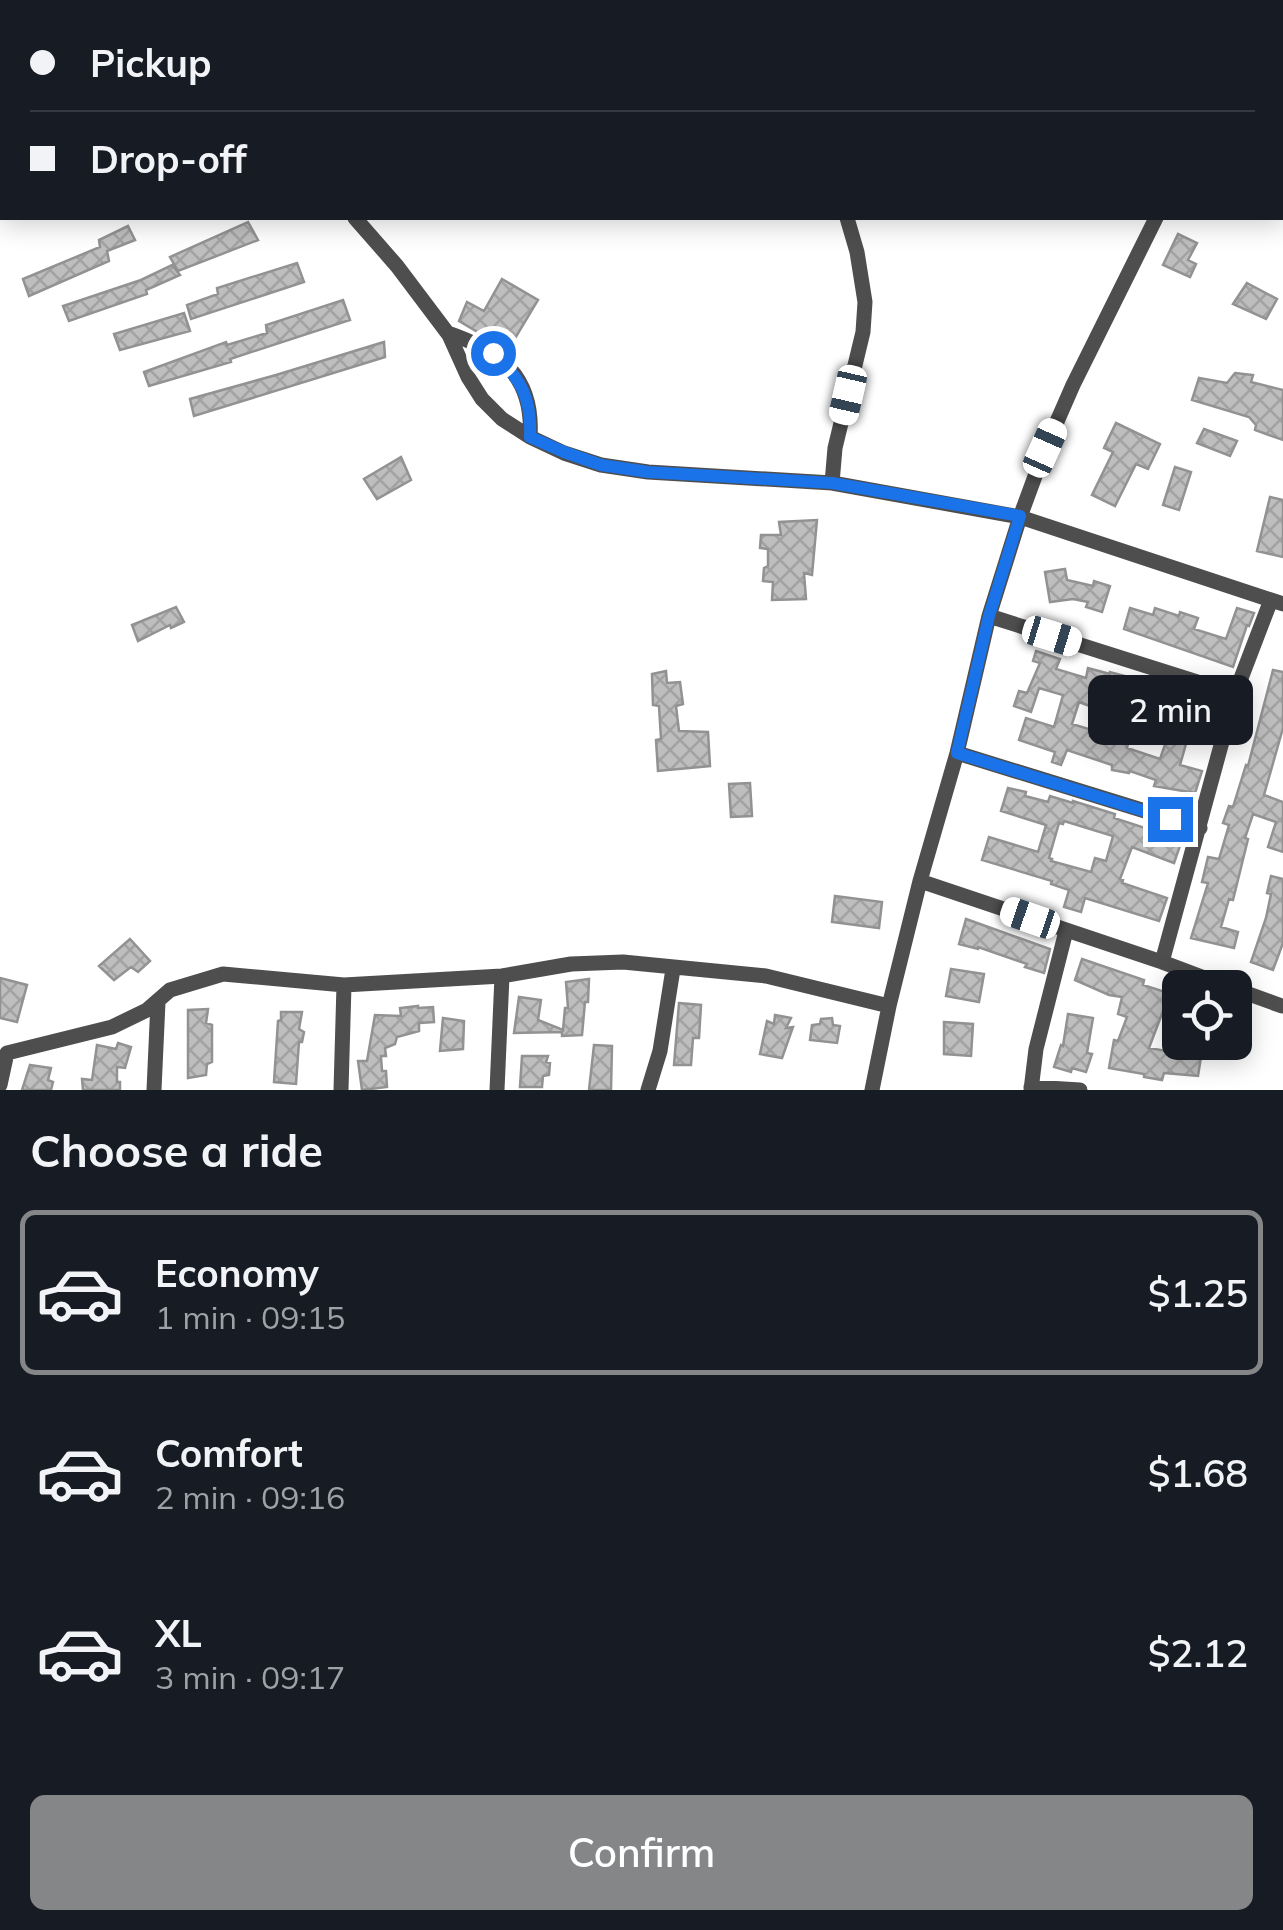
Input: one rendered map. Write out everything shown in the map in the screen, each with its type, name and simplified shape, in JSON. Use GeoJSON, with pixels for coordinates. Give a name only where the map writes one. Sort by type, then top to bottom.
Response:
{"type":"FeatureCollection","features":[{"type":"Feature","properties":{"kind":"street"},"geometry":{"type":"LineString","coordinates":[[357,220],[448,334],[482,399],[502,419],[564,452],[601,465],[648,472],[832,483],[1020,516],[1277,602],[1236,694],[1162,962]]}},
{"type":"Feature","properties":{"kind":"street"},"geometry":{"type":"LineString","coordinates":[[832,483],[836,448],[863,332],[865,302],[848,220]]}},
{"type":"Feature","properties":{"kind":"street"},"geometry":{"type":"LineString","coordinates":[[872,1090],[920,882],[957,753],[989,616],[1020,516],[1045,448],[1155,220]]}},
{"type":"Feature","properties":{"kind":"street"},"geometry":{"type":"LineString","coordinates":[[448,334],[493,353],[512,369],[530,410],[530,437]]}},
{"type":"Feature","properties":{"kind":"street"},"geometry":{"type":"LineString","coordinates":[[989,616],[1236,694]]}},
{"type":"Feature","properties":{"kind":"street"},"geometry":{"type":"LineString","coordinates":[[957,753],[1200,828]]}},
{"type":"Feature","properties":{"kind":"street"},"geometry":{"type":"LineString","coordinates":[[920,882],[1184,970]]}},
{"type":"Feature","properties":{"kind":"street"},"geometry":{"type":"LineString","coordinates":[[1066,931],[1036,1048],[1031,1088],[1080,1090]]}},
{"type":"Feature","properties":{"kind":"street"},"geometry":{"type":"LineString","coordinates":[[0,1085],[4,1049],[112,1027],[158,1002],[170,990],[223,974],[344,986],[502,976],[571,964],[623,962],[766,976],[889,1006]]}},
{"type":"Feature","properties":{"kind":"street"},"geometry":{"type":"LineString","coordinates":[[648,1090],[660,1051],[673,968]]}},
{"type":"Feature","properties":{"kind":"street"},"geometry":{"type":"LineString","coordinates":[[497,1090],[502,976]]}},
{"type":"Feature","properties":{"kind":"street"},"geometry":{"type":"LineString","coordinates":[[341,1090],[344,986]]}},
{"type":"Feature","properties":{"kind":"street"},"geometry":{"type":"LineString","coordinates":[[1252,996],[1283,1010]]}},
{"type":"Feature","properties":{"kind":"street"},"geometry":{"type":"LineString","coordinates":[[154,1090],[158,1002]]}},
{"type":"Feature","properties":{"kind":"building"},"geometry":{"type":"Polygon","coordinates":[[[248,222],[258,240],[178,271],[170,257],[248,222]]]}},
{"type":"Feature","properties":{"kind":"building"},"geometry":{"type":"Polygon","coordinates":[[[128,226],[135,240],[107,251],[109,261],[29,296],[23,279],[100,247],[99,240],[128,226]]]}},
{"type":"Feature","properties":{"kind":"building"},"geometry":{"type":"Polygon","coordinates":[[[1178,234],[1197,243],[1188,260],[1196,264],[1190,277],[1163,265],[1178,234]]]}},
{"type":"Feature","properties":{"kind":"building"},"geometry":{"type":"Polygon","coordinates":[[[297,263],[304,282],[191,319],[187,305],[218,294],[217,288],[297,263]]]}},
{"type":"Feature","properties":{"kind":"building"},"geometry":{"type":"Polygon","coordinates":[[[172,265],[180,275],[146,290],[147,294],[69,321],[63,306],[141,280],[172,265]]]}},
{"type":"Feature","properties":{"kind":"building"},"geometry":{"type":"Polygon","coordinates":[[[502,279],[538,300],[508,350],[459,321],[467,302],[484,311],[502,279]]]}},
{"type":"Feature","properties":{"kind":"building"},"geometry":{"type":"Polygon","coordinates":[[[1247,283],[1277,299],[1266,319],[1233,304],[1247,283]]]}},
{"type":"Feature","properties":{"kind":"building"},"geometry":{"type":"Polygon","coordinates":[[[343,300],[350,320],[149,386],[144,372],[226,342],[227,345],[267,333],[266,325],[343,300]]]}},
{"type":"Feature","properties":{"kind":"building"},"geometry":{"type":"Polygon","coordinates":[[[184,313],[190,331],[120,350],[114,334],[184,313]]]}},
{"type":"Feature","properties":{"kind":"building"},"geometry":{"type":"Polygon","coordinates":[[[384,342],[385,357],[194,416],[190,399],[384,342]]]}},
{"type":"Feature","properties":{"kind":"building"},"geometry":{"type":"Polygon","coordinates":[[[1235,373],[1253,375],[1251,382],[1283,390],[1283,440],[1255,430],[1256,425],[1249,417],[1192,400],[1199,378],[1227,383],[1235,373]]]}},
{"type":"Feature","properties":{"kind":"building"},"geometry":{"type":"Polygon","coordinates":[[[1116,423],[1160,444],[1148,469],[1136,464],[1115,506],[1092,495],[1113,452],[1104,448],[1116,423]]]}},
{"type":"Feature","properties":{"kind":"building"},"geometry":{"type":"Polygon","coordinates":[[[1204,429],[1237,441],[1230,456],[1197,443],[1204,429]]]}},
{"type":"Feature","properties":{"kind":"building"},"geometry":{"type":"Polygon","coordinates":[[[401,457],[411,480],[377,499],[364,479],[401,457]]]}},
{"type":"Feature","properties":{"kind":"building"},"geometry":{"type":"Polygon","coordinates":[[[1175,467],[1191,472],[1179,510],[1163,505],[1175,467]]]}},
{"type":"Feature","properties":{"kind":"building"},"geometry":{"type":"Polygon","coordinates":[[[1270,497],[1283,500],[1283,557],[1257,551],[1270,497]]]}},
{"type":"Feature","properties":{"kind":"building"},"geometry":{"type":"Polygon","coordinates":[[[817,520],[812,575],[804,573],[806,599],[772,600],[773,582],[763,581],[768,549],[760,548],[761,535],[781,535],[779,522],[817,520]]]}},
{"type":"Feature","properties":{"kind":"building"},"geometry":{"type":"Polygon","coordinates":[[[1065,569],[1067,580],[1110,586],[1102,612],[1086,607],[1088,602],[1073,599],[1050,602],[1045,572],[1065,569]]]}},
{"type":"Feature","properties":{"kind":"building"},"geometry":{"type":"Polygon","coordinates":[[[176,607],[184,622],[138,641],[132,625],[176,607]]]}},
{"type":"Feature","properties":{"kind":"building"},"geometry":{"type":"Polygon","coordinates":[[[1130,608],[1153,615],[1155,608],[1179,616],[1180,612],[1198,618],[1194,629],[1226,639],[1237,608],[1254,613],[1233,667],[1124,629],[1130,608]]]}},
{"type":"Feature","properties":{"kind":"building"},"geometry":{"type":"Polygon","coordinates":[[[1036,651],[1060,659],[1056,669],[1086,678],[1088,668],[1110,672],[1220,708],[1213,733],[1193,728],[1195,723],[1137,707],[1127,748],[1160,759],[1167,739],[1186,744],[1180,765],[1202,771],[1195,793],[1154,786],[1156,780],[1130,771],[1112,770],[1112,765],[1067,750],[1061,765],[1052,762],[1055,752],[1019,740],[1026,718],[1054,727],[1063,695],[1039,688],[1031,712],[1014,706],[1019,691],[1027,693],[1040,663],[1033,661],[1036,651]],[[1079,702],[1072,724],[1092,730],[1090,736],[1114,743],[1120,720],[1110,717],[1111,714],[1079,702]]]}},
{"type":"Feature","properties":{"kind":"building"},"geometry":{"type":"Polygon","coordinates":[[[1273,670],[1283,672],[1283,728],[1264,795],[1283,802],[1283,852],[1268,847],[1276,822],[1253,814],[1233,900],[1229,899],[1221,927],[1238,932],[1234,948],[1191,938],[1208,883],[1202,882],[1208,857],[1219,859],[1229,825],[1223,823],[1248,766],[1273,670]]]}},
{"type":"Feature","properties":{"kind":"building"},"geometry":{"type":"Polygon","coordinates":[[[666,671],[667,683],[680,682],[683,704],[676,706],[679,731],[708,732],[710,766],[658,771],[659,706],[653,705],[652,674],[666,671]]]}},
{"type":"Feature","properties":{"kind":"building"},"geometry":{"type":"Polygon","coordinates":[[[750,783],[752,816],[731,817],[729,784],[750,783]]]}},
{"type":"Feature","properties":{"kind":"building"},"geometry":{"type":"Polygon","coordinates":[[[1008,788],[1048,802],[1050,796],[1073,801],[1182,840],[1174,863],[1132,847],[1120,879],[1167,898],[1159,921],[1085,898],[1081,912],[1064,907],[1069,890],[982,860],[989,837],[1038,852],[1046,825],[1001,811],[1008,788]],[[1064,821],[1059,823],[1049,858],[1091,872],[1095,858],[1106,861],[1113,836],[1064,821]]]}},
{"type":"Feature","properties":{"kind":"building"},"geometry":{"type":"Polygon","coordinates":[[[1271,876],[1283,879],[1283,943],[1273,970],[1251,962],[1266,918],[1271,876]]]}},
{"type":"Feature","properties":{"kind":"building"},"geometry":{"type":"Polygon","coordinates":[[[835,896],[882,902],[879,928],[832,922],[835,896]]]}},
{"type":"Feature","properties":{"kind":"building"},"geometry":{"type":"Polygon","coordinates":[[[966,919],[1050,949],[1044,973],[978,947],[959,944],[966,919]]]}},
{"type":"Feature","properties":{"kind":"building"},"geometry":{"type":"Polygon","coordinates":[[[130,939],[150,961],[138,972],[131,967],[114,980],[99,966],[130,939]]]}},
{"type":"Feature","properties":{"kind":"building"},"geometry":{"type":"Polygon","coordinates":[[[1082,959],[1144,980],[1143,985],[1162,991],[1162,1014],[1149,1048],[1162,1050],[1162,1060],[1201,1060],[1198,1076],[1164,1073],[1162,1080],[1109,1068],[1114,1040],[1118,1041],[1127,1017],[1118,1014],[1122,997],[1075,980],[1082,959]]]}},
{"type":"Feature","properties":{"kind":"building"},"geometry":{"type":"Polygon","coordinates":[[[951,969],[984,974],[979,1002],[946,996],[951,969]]]}},
{"type":"Feature","properties":{"kind":"building"},"geometry":{"type":"Polygon","coordinates":[[[0,978],[27,985],[17,1022],[0,1018],[0,978]]]}},
{"type":"Feature","properties":{"kind":"building"},"geometry":{"type":"Polygon","coordinates":[[[589,979],[582,1035],[514,1033],[519,997],[541,1000],[538,1020],[563,1030],[568,1008],[566,982],[589,979]]]}},
{"type":"Feature","properties":{"kind":"building"},"geometry":{"type":"Polygon","coordinates":[[[679,1003],[701,1005],[699,1038],[693,1038],[691,1065],[674,1065],[679,1003]]]}},
{"type":"Feature","properties":{"kind":"building"},"geometry":{"type":"Polygon","coordinates":[[[433,1007],[434,1022],[419,1023],[419,1031],[397,1037],[395,1044],[385,1048],[386,1056],[381,1056],[387,1087],[362,1090],[358,1061],[367,1061],[375,1015],[401,1016],[400,1008],[433,1007]]]}},
{"type":"Feature","properties":{"kind":"building"},"geometry":{"type":"Polygon","coordinates":[[[208,1009],[206,1023],[212,1025],[212,1062],[207,1064],[206,1075],[188,1078],[188,1010],[208,1009]]]}},
{"type":"Feature","properties":{"kind":"building"},"geometry":{"type":"Polygon","coordinates":[[[281,1012],[302,1012],[299,1029],[304,1032],[299,1042],[296,1084],[274,1082],[281,1012]]]}},
{"type":"Feature","properties":{"kind":"building"},"geometry":{"type":"Polygon","coordinates":[[[1068,1014],[1093,1018],[1087,1053],[1092,1054],[1086,1072],[1054,1067],[1063,1046],[1068,1014]]]}},
{"type":"Feature","properties":{"kind":"building"},"geometry":{"type":"Polygon","coordinates":[[[775,1015],[791,1018],[786,1028],[793,1027],[782,1058],[760,1054],[767,1021],[774,1024],[775,1015]]]}},
{"type":"Feature","properties":{"kind":"building"},"geometry":{"type":"Polygon","coordinates":[[[443,1018],[464,1021],[463,1049],[440,1051],[443,1018]]]}},
{"type":"Feature","properties":{"kind":"building"},"geometry":{"type":"Polygon","coordinates":[[[832,1018],[833,1025],[840,1026],[837,1043],[810,1040],[812,1025],[832,1018]]]}},
{"type":"Feature","properties":{"kind":"building"},"geometry":{"type":"Polygon","coordinates":[[[944,1022],[973,1024],[971,1056],[944,1054],[944,1022]]]}},
{"type":"Feature","properties":{"kind":"building"},"geometry":{"type":"Polygon","coordinates":[[[118,1043],[131,1047],[125,1068],[117,1067],[120,1090],[83,1090],[82,1079],[92,1080],[97,1045],[116,1049],[118,1043]]]}},
{"type":"Feature","properties":{"kind":"building"},"geometry":{"type":"Polygon","coordinates":[[[594,1045],[612,1046],[611,1090],[589,1090],[594,1045]]]}},
{"type":"Feature","properties":{"kind":"building"},"geometry":{"type":"Polygon","coordinates":[[[522,1056],[548,1056],[549,1075],[543,1076],[542,1087],[520,1087],[522,1056]]]}},
{"type":"Feature","properties":{"kind":"building"},"geometry":{"type":"Polygon","coordinates":[[[30,1065],[51,1068],[51,1090],[22,1090],[30,1065]]]}},
{"type":"Feature","properties":{"kind":"route"},"geometry":{"type":"LineString","coordinates":[[493,353],[512,369],[524,390],[530,410],[530,437],[601,465],[648,472],[832,483],[1020,516],[989,616],[957,753],[1170,819]]}}]}
